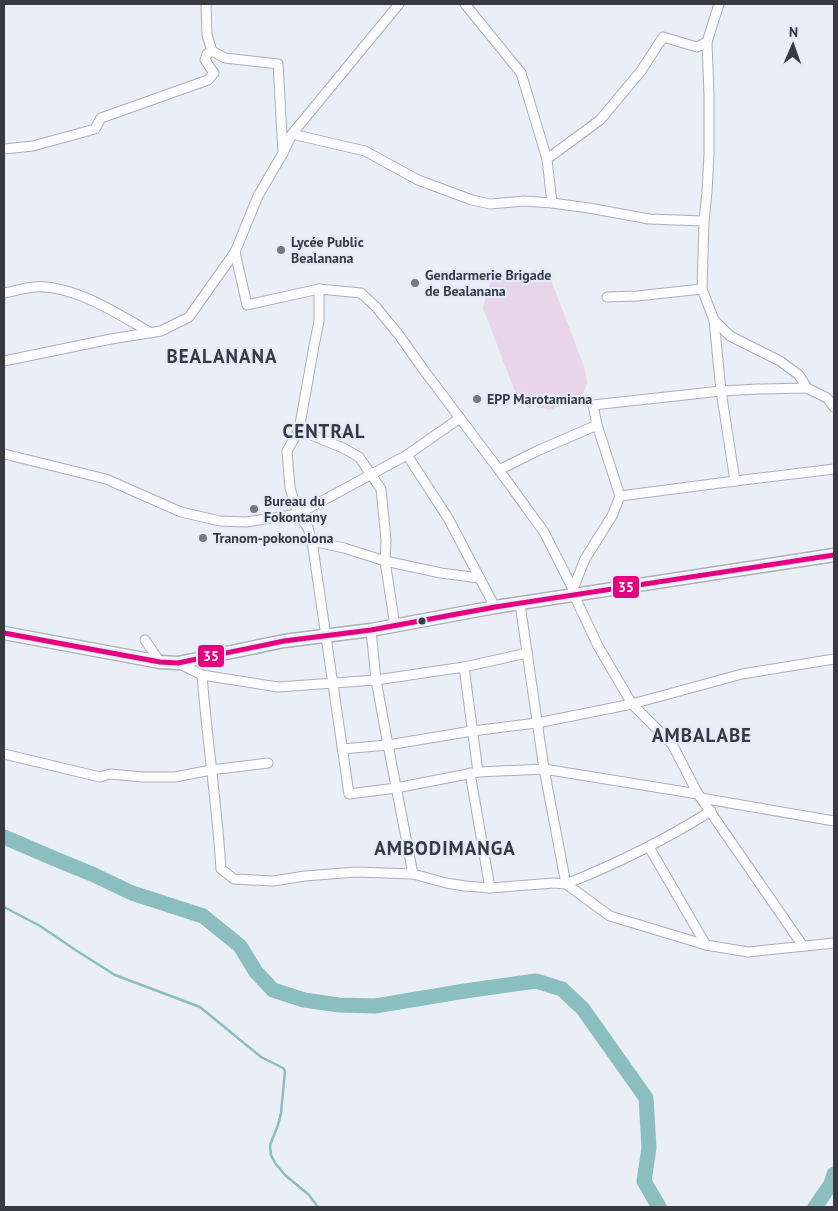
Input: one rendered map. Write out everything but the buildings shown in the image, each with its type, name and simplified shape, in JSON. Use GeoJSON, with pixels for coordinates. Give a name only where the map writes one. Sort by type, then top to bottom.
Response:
{"type":"FeatureCollection","features":[{"type":"Feature","properties":{"kind":"street"},"geometry":{"type":"LineString","coordinates":[[206,4],[207,35],[212,51],[225,58],[278,64],[283,154]]}},
{"type":"Feature","properties":{"kind":"street"},"geometry":{"type":"LineString","coordinates":[[4,361],[111,339],[161,331],[189,317],[234,252],[258,196],[283,154],[292,134],[399,4]]}},
{"type":"Feature","properties":{"kind":"street"},"geometry":{"type":"LineString","coordinates":[[465,4],[521,74],[548,158],[552,203]]}},
{"type":"Feature","properties":{"kind":"street"},"geometry":{"type":"LineString","coordinates":[[720,4],[707,42],[709,154],[704,221],[702,289],[714,320],[721,391],[735,481]]}},
{"type":"Feature","properties":{"kind":"street"},"geometry":{"type":"LineString","coordinates":[[548,158],[600,120],[641,71],[663,37],[697,47],[707,42]]}},
{"type":"Feature","properties":{"kind":"street"},"geometry":{"type":"LineString","coordinates":[[4,149],[33,146],[95,129],[101,118],[208,80],[214,73],[205,60],[207,54],[212,51]]}},
{"type":"Feature","properties":{"kind":"street"},"geometry":{"type":"LineString","coordinates":[[292,134],[365,151],[418,180],[472,200],[490,204],[524,201],[552,203],[648,219],[704,221]]}},
{"type":"Feature","properties":{"kind":"street"},"geometry":{"type":"LineString","coordinates":[[234,252],[247,305],[319,289],[361,293],[376,307],[399,335],[544,532],[598,646],[632,704],[672,744],[700,796],[803,946]]}},
{"type":"Feature","properties":{"kind":"street"},"geometry":{"type":"LineString","coordinates":[[4,293],[35,286],[54,288],[84,296],[151,333]]}},
{"type":"Feature","properties":{"kind":"street"},"geometry":{"type":"LineString","coordinates":[[319,289],[319,321],[299,430],[287,451],[290,488],[298,514],[308,528],[312,541],[349,794],[396,788],[474,773],[544,769],[834,821]]}},
{"type":"Feature","properties":{"kind":"street"},"geometry":{"type":"LineString","coordinates":[[608,297],[702,289]]}},
{"type":"Feature","properties":{"kind":"street"},"geometry":{"type":"LineString","coordinates":[[714,320],[730,336],[780,361],[799,375],[807,388]]}},
{"type":"Feature","properties":{"kind":"street"},"geometry":{"type":"LineString","coordinates":[[573,592],[585,559],[612,516],[620,496],[597,425],[593,405],[758,388],[807,388],[827,398],[834,406]]}},
{"type":"Feature","properties":{"kind":"street"},"geometry":{"type":"LineString","coordinates":[[4,454],[106,479],[181,512],[220,521],[246,522],[298,514],[407,456],[460,418]]}},
{"type":"Feature","properties":{"kind":"street"},"geometry":{"type":"LineString","coordinates":[[499,470],[597,425]]}},
{"type":"Feature","properties":{"kind":"street"},"geometry":{"type":"LineString","coordinates":[[299,430],[343,448],[359,457],[381,488],[386,540],[385,561],[395,626]]}},
{"type":"Feature","properties":{"kind":"street"},"geometry":{"type":"LineString","coordinates":[[407,456],[448,518],[496,607]]}},
{"type":"Feature","properties":{"kind":"street"},"geometry":{"type":"LineString","coordinates":[[620,496],[834,469]]}},
{"type":"Feature","properties":{"kind":"street"},"geometry":{"type":"LineString","coordinates":[[312,541],[344,548],[385,561],[441,573],[479,578]]}},
{"type":"Feature","properties":{"kind":"street"},"geometry":{"type":"LineString","coordinates":[[4,633],[160,662],[178,663],[284,641],[395,626],[520,604],[573,592],[834,554]]}},
{"type":"Feature","properties":{"kind":"street"},"geometry":{"type":"LineString","coordinates":[[520,604],[544,769],[566,884],[610,916],[706,946],[748,952],[834,943]]}},
{"type":"Feature","properties":{"kind":"street"},"geometry":{"type":"LineString","coordinates":[[371,630],[376,680],[413,874]]}},
{"type":"Feature","properties":{"kind":"street"},"geometry":{"type":"LineString","coordinates":[[145,640],[160,662]]}},
{"type":"Feature","properties":{"kind":"street"},"geometry":{"type":"LineString","coordinates":[[178,663],[202,675],[278,687],[376,680],[464,667],[527,653]]}},
{"type":"Feature","properties":{"kind":"street"},"geometry":{"type":"LineString","coordinates":[[342,748],[388,745],[472,731],[538,723],[632,704],[742,674],[834,659]]}},
{"type":"Feature","properties":{"kind":"street"},"geometry":{"type":"LineString","coordinates":[[464,667],[472,731],[474,773],[490,888]]}},
{"type":"Feature","properties":{"kind":"street"},"geometry":{"type":"LineString","coordinates":[[202,675],[221,869],[234,879],[273,881],[305,876],[356,872],[413,874],[446,883],[490,888],[554,883],[566,884],[649,847],[711,811]]}},
{"type":"Feature","properties":{"kind":"street"},"geometry":{"type":"LineString","coordinates":[[4,754],[100,777],[110,774],[175,777],[211,770],[268,763]]}},
{"type":"Feature","properties":{"kind":"street"},"geometry":{"type":"LineString","coordinates":[[649,847],[706,946]]}},
{"type":"Feature","properties":{"kind":"shaded area"},"geometry":{"type":"Polygon","coordinates":[[[540,270],[551,280],[585,369],[587,383],[581,399],[549,410],[525,403],[514,389],[483,308],[490,283],[511,273],[540,270]]]}},
{"type":"Feature","properties":{"kind":"waterway"},"geometry":{"type":"LineString","coordinates":[[4,837],[132,893],[203,916],[240,946],[256,972],[273,990],[304,1000],[339,1005],[375,1006],[536,981],[562,989],[583,1009],[646,1098],[649,1148],[644,1181],[659,1207]]}},
{"type":"Feature","properties":{"kind":"waterway"},"geometry":{"type":"LineString","coordinates":[[4,907],[40,926],[115,975],[200,1007],[261,1057],[283,1068],[285,1071],[281,1113],[270,1145],[271,1155],[285,1175],[309,1195],[318,1207]]}},
{"type":"Feature","properties":{"kind":"waterway"},"geometry":{"type":"LineString","coordinates":[[815,1207],[831,1184],[834,1174]]}},
{"type":"Feature","properties":{"kind":"transit line","name":"35"},"geometry":{"type":"LineString","coordinates":[[4,633],[160,662],[178,663],[284,641],[371,630],[495,607],[834,555]]}},
{"type":"Feature","properties":{"kind":"place","name":"Lycée Public Bealanana"},"geometry":{"type":"Point","coordinates":[281,250]}},
{"type":"Feature","properties":{"kind":"place","name":"Gendarmerie Brigade de Bealanana"},"geometry":{"type":"Point","coordinates":[415,283]}},
{"type":"Feature","properties":{"kind":"place","name":"EPP Marotamiana"},"geometry":{"type":"Point","coordinates":[477,399]}},
{"type":"Feature","properties":{"kind":"place","name":"Bureau du Fokontany"},"geometry":{"type":"Point","coordinates":[254,509]}},
{"type":"Feature","properties":{"kind":"place","name":"Tranom-pokonolona"},"geometry":{"type":"Point","coordinates":[203,538]}},
{"type":"Feature","properties":{"kind":"district","name":"BEALANANA"},"geometry":{"type":"Point","coordinates":[222,356]}},
{"type":"Feature","properties":{"kind":"district","name":"CENTRAL"},"geometry":{"type":"Point","coordinates":[324,431]}},
{"type":"Feature","properties":{"kind":"district","name":"AMBALABE"},"geometry":{"type":"Point","coordinates":[702,735]}},
{"type":"Feature","properties":{"kind":"district","name":"AMBODIMANGA"},"geometry":{"type":"Point","coordinates":[445,848]}}]}
